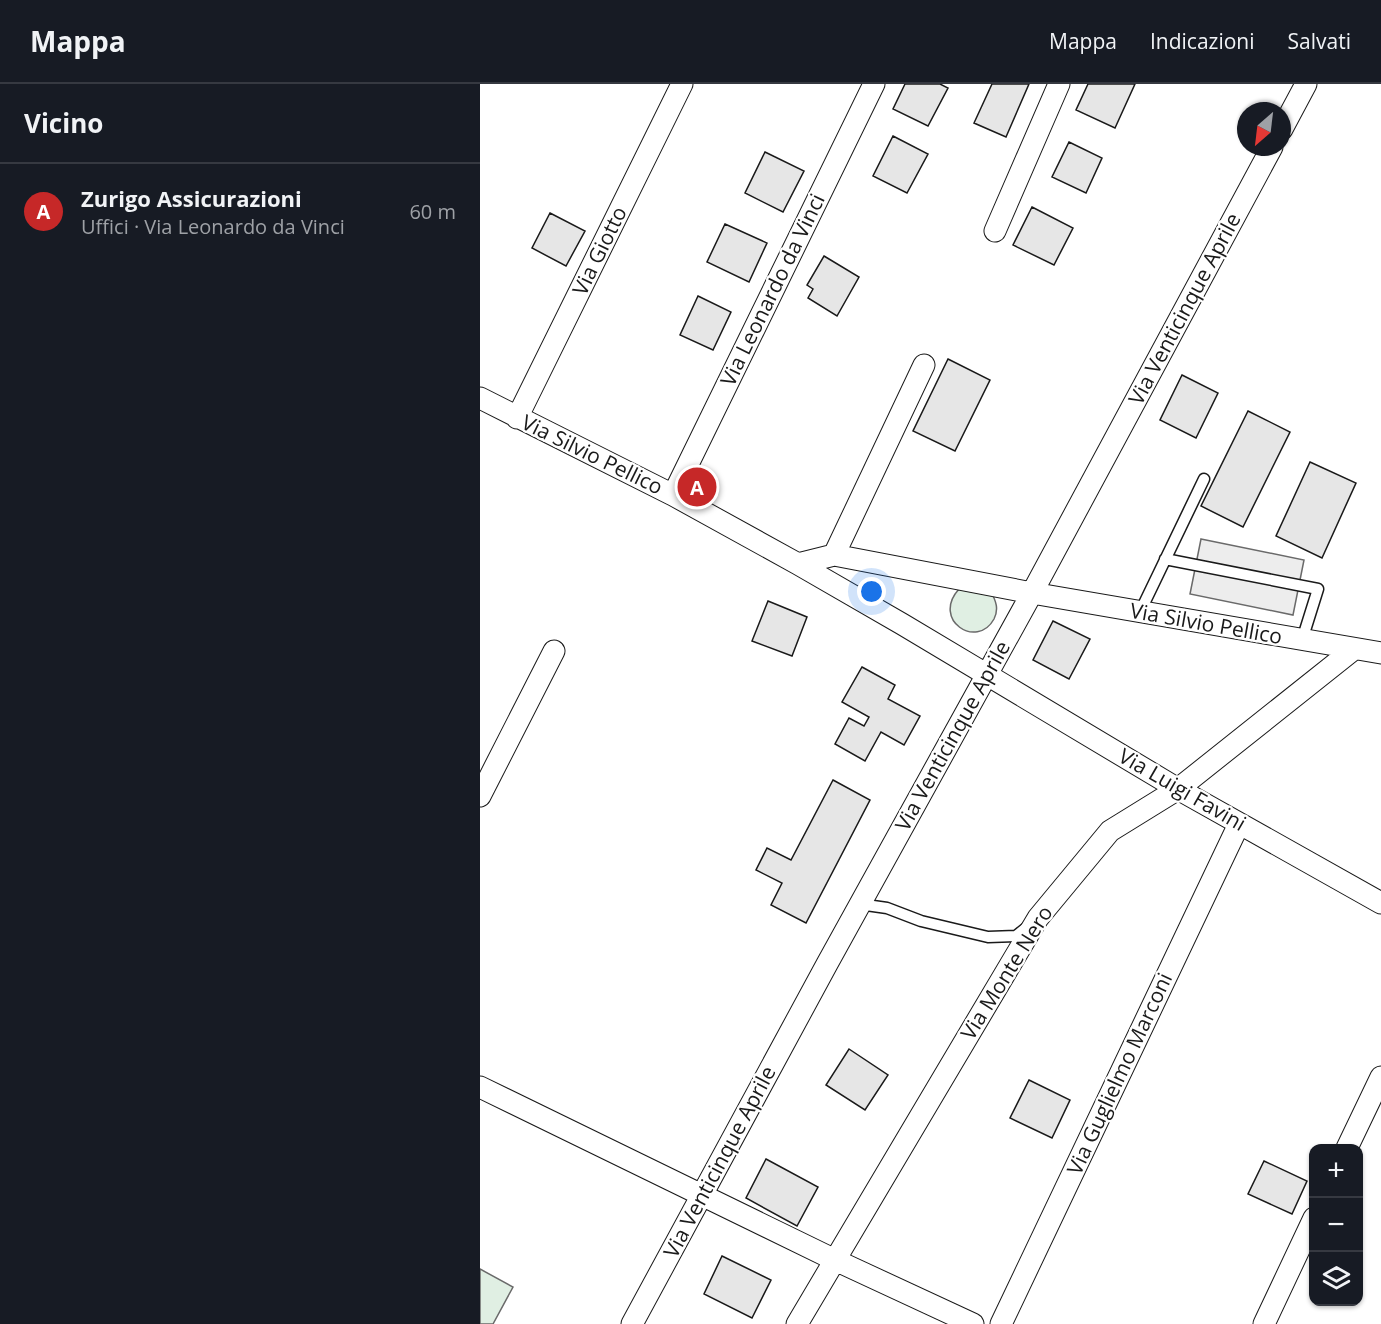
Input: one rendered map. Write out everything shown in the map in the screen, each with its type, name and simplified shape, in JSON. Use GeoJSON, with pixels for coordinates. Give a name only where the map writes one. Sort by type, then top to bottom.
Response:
{"type":"FeatureCollection","features":[{"type":"Feature","properties":{"kind":"street","name":"Via Giotto"},"geometry":{"type":"LineString","coordinates":[[517,418],[682,84]]}},
{"type":"Feature","properties":{"kind":"street","name":"Via Leonardo da Vinci"},"geometry":{"type":"LineString","coordinates":[[673,495],[874,84]]}},
{"type":"Feature","properties":{"kind":"street"},"geometry":{"type":"LineString","coordinates":[[995,231],[1059,84]]}},
{"type":"Feature","properties":{"kind":"street"},"geometry":{"type":"LineString","coordinates":[[1291,112],[1306,84]]}},
{"type":"Feature","properties":{"kind":"street","name":"Via Venticinque Aprile"},"geometry":{"type":"LineString","coordinates":[[632,1324],[1032,593],[1267,156]]}},
{"type":"Feature","properties":{"kind":"street"},"geometry":{"type":"LineString","coordinates":[[798,564],[834,555],[924,365]]}},
{"type":"Feature","properties":{"kind":"street","name":"Via Silvio Pellico"},"geometry":{"type":"LineString","coordinates":[[480,398],[673,495],[798,564],[986,674]]}},
{"type":"Feature","properties":{"kind":"street","name":"Via Silvio Pellico"},"geometry":{"type":"LineString","coordinates":[[834,555],[1032,593],[1381,652]]}},
{"type":"Feature","properties":{"kind":"street","name":"Via Monte Nero"},"geometry":{"type":"LineString","coordinates":[[797,1324],[1038,918],[1110,831],[1178,789],[1354,649]]}},
{"type":"Feature","properties":{"kind":"street"},"geometry":{"type":"LineString","coordinates":[[480,796],[554,651]]}},
{"type":"Feature","properties":{"kind":"street","name":"Via Luigi Favini"},"geometry":{"type":"LineString","coordinates":[[986,674],[1178,789],[1381,903]]}},
{"type":"Feature","properties":{"kind":"street","name":"Via Guglielmo Marconi"},"geometry":{"type":"LineString","coordinates":[[1001,1324],[1239,824]]}},
{"type":"Feature","properties":{"kind":"street"},"geometry":{"type":"LineString","coordinates":[[1350,1144],[1374,1109],[1381,1077]]}},
{"type":"Feature","properties":{"kind":"street"},"geometry":{"type":"LineString","coordinates":[[480,1087],[835,1260],[973,1324]]}},
{"type":"Feature","properties":{"kind":"street"},"geometry":{"type":"LineString","coordinates":[[1264,1324],[1309,1229]]}},
{"type":"Feature","properties":{"kind":"lane"},"geometry":{"type":"LineString","coordinates":[[1140,612],[1204,479]]}},
{"type":"Feature","properties":{"kind":"lane"},"geometry":{"type":"LineString","coordinates":[[1165,559],[1318,589],[1302,640]]}},
{"type":"Feature","properties":{"kind":"lane"},"geometry":{"type":"LineString","coordinates":[[860,904],[887,908],[921,921],[988,937],[1016,936],[1038,918]]}},
{"type":"Feature","properties":{"kind":"green space"},"geometry":{"type":"Polygon","coordinates":[[[959,589],[991,592],[997,608],[994,619],[986,628],[977,632],[968,631],[953,620],[950,611],[952,600],[959,589]]]}},
{"type":"Feature","properties":{"kind":"green space"},"geometry":{"type":"Polygon","coordinates":[[[480,1269],[513,1287],[493,1324],[480,1324],[480,1269]]]}},
{"type":"Feature","properties":{"kind":"shaded area"},"geometry":{"type":"Polygon","coordinates":[[[1201,539],[1304,560],[1293,615],[1190,594],[1201,539]]]}},
{"type":"Feature","properties":{"kind":"building"},"geometry":{"type":"Polygon","coordinates":[[[905,84],[940,84],[948,88],[928,126],[893,109],[905,84]]]}},
{"type":"Feature","properties":{"kind":"building"},"geometry":{"type":"Polygon","coordinates":[[[992,84],[1029,84],[1006,137],[974,123],[992,84]]]}},
{"type":"Feature","properties":{"kind":"building"},"geometry":{"type":"Polygon","coordinates":[[[1088,84],[1135,84],[1115,128],[1076,110],[1088,84]]]}},
{"type":"Feature","properties":{"kind":"building"},"geometry":{"type":"Polygon","coordinates":[[[893,136],[928,154],[907,193],[873,176],[893,136]]]}},
{"type":"Feature","properties":{"kind":"building"},"geometry":{"type":"Polygon","coordinates":[[[1069,142],[1102,158],[1086,193],[1052,177],[1069,142]]]}},
{"type":"Feature","properties":{"kind":"building"},"geometry":{"type":"Polygon","coordinates":[[[765,152],[804,171],[783,212],[745,193],[765,152]]]}},
{"type":"Feature","properties":{"kind":"building"},"geometry":{"type":"Polygon","coordinates":[[[1032,207],[1073,228],[1054,265],[1013,245],[1032,207]]]}},
{"type":"Feature","properties":{"kind":"building"},"geometry":{"type":"Polygon","coordinates":[[[550,213],[585,231],[566,266],[532,248],[550,213]]]}},
{"type":"Feature","properties":{"kind":"building"},"geometry":{"type":"Polygon","coordinates":[[[725,224],[767,243],[749,282],[707,262],[725,224]]]}},
{"type":"Feature","properties":{"kind":"building"},"geometry":{"type":"Polygon","coordinates":[[[824,256],[859,277],[837,316],[808,298],[813,289],[807,285],[824,256]]]}},
{"type":"Feature","properties":{"kind":"building"},"geometry":{"type":"Polygon","coordinates":[[[698,296],[731,312],[713,350],[680,335],[698,296]]]}},
{"type":"Feature","properties":{"kind":"building"},"geometry":{"type":"Polygon","coordinates":[[[948,359],[990,380],[955,451],[913,431],[948,359]]]}},
{"type":"Feature","properties":{"kind":"building"},"geometry":{"type":"Polygon","coordinates":[[[1182,375],[1218,393],[1196,438],[1160,420],[1182,375]]]}},
{"type":"Feature","properties":{"kind":"building"},"geometry":{"type":"Polygon","coordinates":[[[1248,411],[1290,432],[1243,527],[1201,506],[1248,411]]]}},
{"type":"Feature","properties":{"kind":"building"},"geometry":{"type":"Polygon","coordinates":[[[1310,462],[1356,483],[1322,558],[1276,536],[1310,462]]]}},
{"type":"Feature","properties":{"kind":"building"},"geometry":{"type":"Polygon","coordinates":[[[768,601],[807,617],[792,656],[752,641],[768,601]]]}},
{"type":"Feature","properties":{"kind":"building"},"geometry":{"type":"Polygon","coordinates":[[[1053,621],[1090,639],[1069,679],[1033,660],[1053,621]]]}},
{"type":"Feature","properties":{"kind":"building"},"geometry":{"type":"Polygon","coordinates":[[[862,667],[895,685],[888,699],[920,716],[904,745],[881,732],[865,761],[835,744],[849,718],[864,726],[869,717],[842,702],[862,667]]]}},
{"type":"Feature","properties":{"kind":"building"},"geometry":{"type":"Polygon","coordinates":[[[833,780],[870,800],[806,923],[771,905],[782,883],[756,870],[767,848],[791,860],[833,780]]]}},
{"type":"Feature","properties":{"kind":"building"},"geometry":{"type":"Polygon","coordinates":[[[849,1049],[888,1075],[865,1110],[826,1085],[849,1049]]]}},
{"type":"Feature","properties":{"kind":"building"},"geometry":{"type":"Polygon","coordinates":[[[1029,1080],[1070,1100],[1052,1138],[1010,1118],[1029,1080]]]}},
{"type":"Feature","properties":{"kind":"building"},"geometry":{"type":"Polygon","coordinates":[[[766,1159],[818,1187],[797,1226],[746,1198],[766,1159]]]}},
{"type":"Feature","properties":{"kind":"building"},"geometry":{"type":"Polygon","coordinates":[[[1264,1161],[1307,1181],[1292,1214],[1248,1194],[1264,1161]]]}},
{"type":"Feature","properties":{"kind":"building"},"geometry":{"type":"Polygon","coordinates":[[[722,1256],[771,1280],[752,1318],[704,1294],[722,1256]]]}},
{"type":"Feature","properties":{"kind":"place","name":"Zurigo Assicurazioni"},"geometry":{"type":"Point","coordinates":[697,487]}}]}
